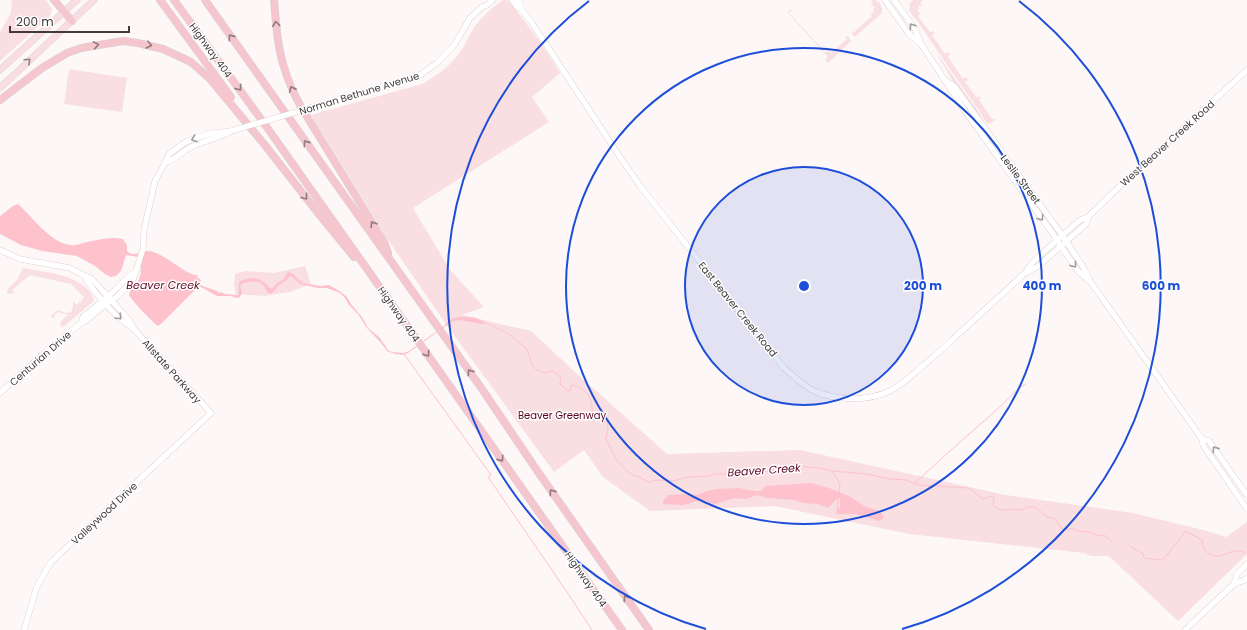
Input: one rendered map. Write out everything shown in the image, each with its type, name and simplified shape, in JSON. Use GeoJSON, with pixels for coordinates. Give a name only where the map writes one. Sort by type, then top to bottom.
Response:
{"type":"FeatureCollection","features":[{"type":"Feature","properties":{"kind":"highway"},"geometry":{"type":"LineString","coordinates":[[54,0],[72,21]]}},
{"type":"Feature","properties":{"kind":"highway"},"geometry":{"type":"LineString","coordinates":[[160,0],[264,144]]}},
{"type":"Feature","properties":{"kind":"highway","name":"Highway 404"},"geometry":{"type":"LineString","coordinates":[[174,0],[266,126],[622,630]]}},
{"type":"Feature","properties":{"kind":"highway"},"geometry":{"type":"LineString","coordinates":[[274,0],[279,49],[290,85],[301,107],[384,242],[390,259]]}},
{"type":"Feature","properties":{"kind":"highway"},"geometry":{"type":"LineString","coordinates":[[205,1],[390,259],[649,630]]}},
{"type":"Feature","properties":{"kind":"highway"},"geometry":{"type":"LineString","coordinates":[[0,100],[42,68],[66,53],[81,48],[110,42],[123,41],[163,49],[191,62],[210,80],[264,144],[322,218],[389,299]]}},
{"type":"Feature","properties":{"kind":"main road"},"geometry":{"type":"LineString","coordinates":[[0,70],[77,0]]}},
{"type":"Feature","properties":{"kind":"main road"},"geometry":{"type":"LineString","coordinates":[[0,88],[94,0]]}},
{"type":"Feature","properties":{"kind":"street"},"geometry":{"type":"LineString","coordinates":[[482,0],[482,7]]}},
{"type":"Feature","properties":{"kind":"street","name":"Norman Bethune Avenue"},"geometry":{"type":"LineString","coordinates":[[110,298],[124,290],[134,280],[143,249],[144,230],[155,181],[169,154],[184,143],[213,133],[231,131],[420,75],[437,63],[455,44],[467,22],[482,7],[493,0]]}},
{"type":"Feature","properties":{"kind":"street","name":"East Beaver Creek Road"},"geometry":{"type":"LineString","coordinates":[[512,0],[516,7],[521,9],[536,29],[620,158],[640,186],[784,368],[811,389],[830,396],[857,399],[868,398],[890,391],[905,381],[940,351],[1025,273],[1032,263],[1062,235]]}},
{"type":"Feature","properties":{"kind":"street","name":"East Beaver Creek Road"},"geometry":{"type":"LineString","coordinates":[[518,0],[521,4],[521,9]]}},
{"type":"Feature","properties":{"kind":"street","name":"Leslie Street"},"geometry":{"type":"LineString","coordinates":[[885,0],[909,34],[921,44]]}},
{"type":"Feature","properties":{"kind":"street","name":"Leslie Street"},"geometry":{"type":"LineString","coordinates":[[894,0],[915,30],[921,44],[965,111],[1077,270],[1090,281]]}},
{"type":"Feature","properties":{"kind":"street","name":"West Beaver Creek Road"},"geometry":{"type":"LineString","coordinates":[[1062,235],[1080,220],[1088,217],[1247,70]]}},
{"type":"Feature","properties":{"kind":"street","name":"Leslie Street"},"geometry":{"type":"LineString","coordinates":[[946,81],[954,87],[1062,235],[1083,267],[1090,281],[1202,440],[1203,445],[1247,509]]}},
{"type":"Feature","properties":{"kind":"street","name":"West Beaver Creek Road"},"geometry":{"type":"LineString","coordinates":[[1060,246],[1086,224],[1088,217]]}},
{"type":"Feature","properties":{"kind":"street","name":"East Beaver Creek Road"},"geometry":{"type":"LineString","coordinates":[[1025,273],[1037,267],[1060,246]]}},
{"type":"Feature","properties":{"kind":"street","name":"Allstate Parkway"},"geometry":{"type":"LineString","coordinates":[[0,250],[20,259],[70,268],[91,278],[130,321],[133,328],[211,413]]}},
{"type":"Feature","properties":{"kind":"street","name":"Allstate Parkway"},"geometry":{"type":"LineString","coordinates":[[85,276],[88,283],[126,325],[133,328]]}},
{"type":"Feature","properties":{"kind":"street","name":"Centurian Drive"},"geometry":{"type":"LineString","coordinates":[[0,393],[80,323],[83,317],[110,298]]}},
{"type":"Feature","properties":{"kind":"street","name":"Valleywood Drive"},"geometry":{"type":"LineString","coordinates":[[24,630],[37,586],[51,562],[211,413]]}},
{"type":"Feature","properties":{"kind":"street","name":"Leslie Street"},"geometry":{"type":"LineString","coordinates":[[1202,440],[1209,441],[1247,495]]}},
{"type":"Feature","properties":{"kind":"street"},"geometry":{"type":"LineString","coordinates":[[1234,584],[1237,574],[1247,564]]}},
{"type":"Feature","properties":{"kind":"street"},"geometry":{"type":"LineString","coordinates":[[1185,630],[1234,584],[1247,578]]}},
{"type":"Feature","properties":{"kind":"green space"},"geometry":{"type":"Polygon","coordinates":[[[12,0],[46,0],[52,9],[50,16],[0,61],[0,32],[11,13],[12,0]]]}},
{"type":"Feature","properties":{"kind":"green space","name":"Beaver Greenway"},"geometry":{"type":"Polygon","coordinates":[[[503,0],[510,2],[540,42],[560,73],[532,97],[549,122],[413,208],[451,271],[484,307],[462,315],[531,331],[667,454],[800,450],[1006,495],[1133,513],[1226,537],[1247,522],[1247,554],[1178,621],[1109,556],[1093,556],[1084,553],[909,534],[775,506],[650,511],[603,477],[584,450],[554,472],[446,324],[386,237],[311,115],[422,84],[428,81],[445,69],[455,59],[475,26],[490,10],[503,0]]]}},
{"type":"Feature","properties":{"kind":"green space"},"geometry":{"type":"Polygon","coordinates":[[[871,0],[876,0],[878,3],[879,2],[882,8],[882,13],[855,37],[850,31],[853,33],[872,16],[870,13],[873,13],[874,6],[871,5],[873,3],[871,0]]]}},
{"type":"Feature","properties":{"kind":"green space"},"geometry":{"type":"Polygon","coordinates":[[[913,0],[923,0],[920,3],[922,6],[919,6],[918,12],[921,13],[918,16],[930,32],[933,31],[935,33],[932,35],[945,54],[949,52],[950,54],[948,57],[963,79],[966,77],[968,80],[965,82],[977,98],[980,96],[981,98],[979,100],[992,119],[996,118],[994,121],[988,124],[985,121],[915,19],[909,10],[909,4],[913,0]]]}},
{"type":"Feature","properties":{"kind":"green space"},"geometry":{"type":"Polygon","coordinates":[[[791,9],[792,10],[789,13],[826,53],[828,50],[831,53],[847,39],[845,36],[848,36],[851,41],[828,63],[825,60],[828,57],[788,13],[791,9]]]}},
{"type":"Feature","properties":{"kind":"green space"},"geometry":{"type":"Polygon","coordinates":[[[935,51],[980,114],[984,123],[952,80],[935,51]]]}},
{"type":"Feature","properties":{"kind":"green space"},"geometry":{"type":"Polygon","coordinates":[[[69,69],[127,78],[122,112],[64,104],[69,69]]]}},
{"type":"Feature","properties":{"kind":"green space"},"geometry":{"type":"Polygon","coordinates":[[[305,266],[311,284],[290,292],[264,296],[236,294],[234,285],[235,274],[245,271],[274,273],[305,266]]]}},
{"type":"Feature","properties":{"kind":"green space"},"geometry":{"type":"Polygon","coordinates":[[[23,268],[53,273],[75,280],[84,285],[90,292],[94,301],[63,327],[61,327],[60,323],[68,314],[58,312],[54,316],[55,318],[50,317],[58,310],[65,313],[71,312],[73,301],[76,305],[79,302],[80,303],[84,297],[71,284],[30,275],[12,290],[14,292],[9,294],[7,290],[17,280],[23,268]]]}},
{"type":"Feature","properties":{"kind":"water","name":"Beaver Creek"},"geometry":{"type":"Polygon","coordinates":[[[18,204],[42,229],[56,240],[74,245],[103,239],[123,239],[127,245],[127,251],[130,253],[135,254],[144,251],[151,251],[157,253],[189,273],[197,275],[201,280],[200,285],[217,291],[218,293],[221,292],[225,294],[238,295],[240,281],[249,278],[259,279],[272,289],[277,283],[283,280],[288,272],[293,274],[303,283],[320,286],[329,285],[347,297],[362,317],[368,328],[380,338],[388,350],[392,352],[404,353],[409,351],[443,327],[449,320],[465,317],[478,319],[485,323],[483,324],[459,320],[453,321],[408,353],[403,355],[395,354],[387,351],[366,327],[358,314],[340,293],[327,288],[318,288],[300,284],[290,276],[270,294],[263,285],[258,282],[243,283],[240,286],[242,293],[240,297],[237,298],[230,296],[217,296],[199,286],[158,326],[142,311],[129,295],[131,289],[138,281],[140,276],[140,259],[138,257],[126,255],[121,271],[116,276],[111,277],[77,256],[42,251],[21,245],[0,234],[0,216],[18,204]]]}},
{"type":"Feature","properties":{"kind":"water"},"geometry":{"type":"Polygon","coordinates":[[[810,483],[829,488],[849,496],[866,507],[877,510],[883,515],[883,519],[879,521],[855,514],[837,514],[836,512],[840,507],[839,497],[828,508],[818,504],[767,498],[757,495],[746,499],[735,498],[715,504],[706,501],[696,501],[684,505],[663,504],[663,501],[668,495],[697,495],[717,489],[739,488],[760,491],[766,486],[810,483]]]}},
{"type":"Feature","properties":{"kind":"waterway","name":"Beaver Creek"},"geometry":{"type":"LineString","coordinates":[[485,323],[509,334],[517,340],[528,351],[535,369],[546,373],[552,371],[556,373],[561,379],[560,384],[568,391],[570,391],[571,386],[573,385],[586,393],[592,404],[593,413],[597,416],[603,414],[607,422],[608,428],[606,439],[617,461],[627,471],[648,482],[657,480],[673,481],[689,477],[710,476],[713,474],[735,474],[797,468],[799,466],[866,474],[890,479],[906,480],[918,485],[969,488],[983,499],[992,496],[994,497],[993,504],[996,508],[1005,510],[1020,510],[1027,507],[1034,507],[1047,517],[1055,519],[1061,528],[1068,530],[1072,528],[1077,531],[1088,532],[1098,536],[1104,535],[1112,542]]}},
{"type":"Feature","properties":{"kind":"waterway"},"geometry":{"type":"LineString","coordinates":[[404,354],[491,475],[488,477],[592,630]]}},
{"type":"Feature","properties":{"kind":"waterway"},"geometry":{"type":"LineString","coordinates":[[915,483],[1025,384]]}},
{"type":"Feature","properties":{"kind":"waterway"},"geometry":{"type":"LineString","coordinates":[[833,472],[840,484],[839,493]]}},
{"type":"Feature","properties":{"kind":"waterway"},"geometry":{"type":"LineString","coordinates":[[837,511],[839,496]]}},
{"type":"Feature","properties":{"kind":"waterway","name":"Beaver Creek"},"geometry":{"type":"LineString","coordinates":[[1131,547],[1144,554],[1144,558],[1163,560],[1186,531],[1202,540],[1203,546],[1209,554],[1219,556],[1234,551],[1241,551],[1245,553]]}}]}
